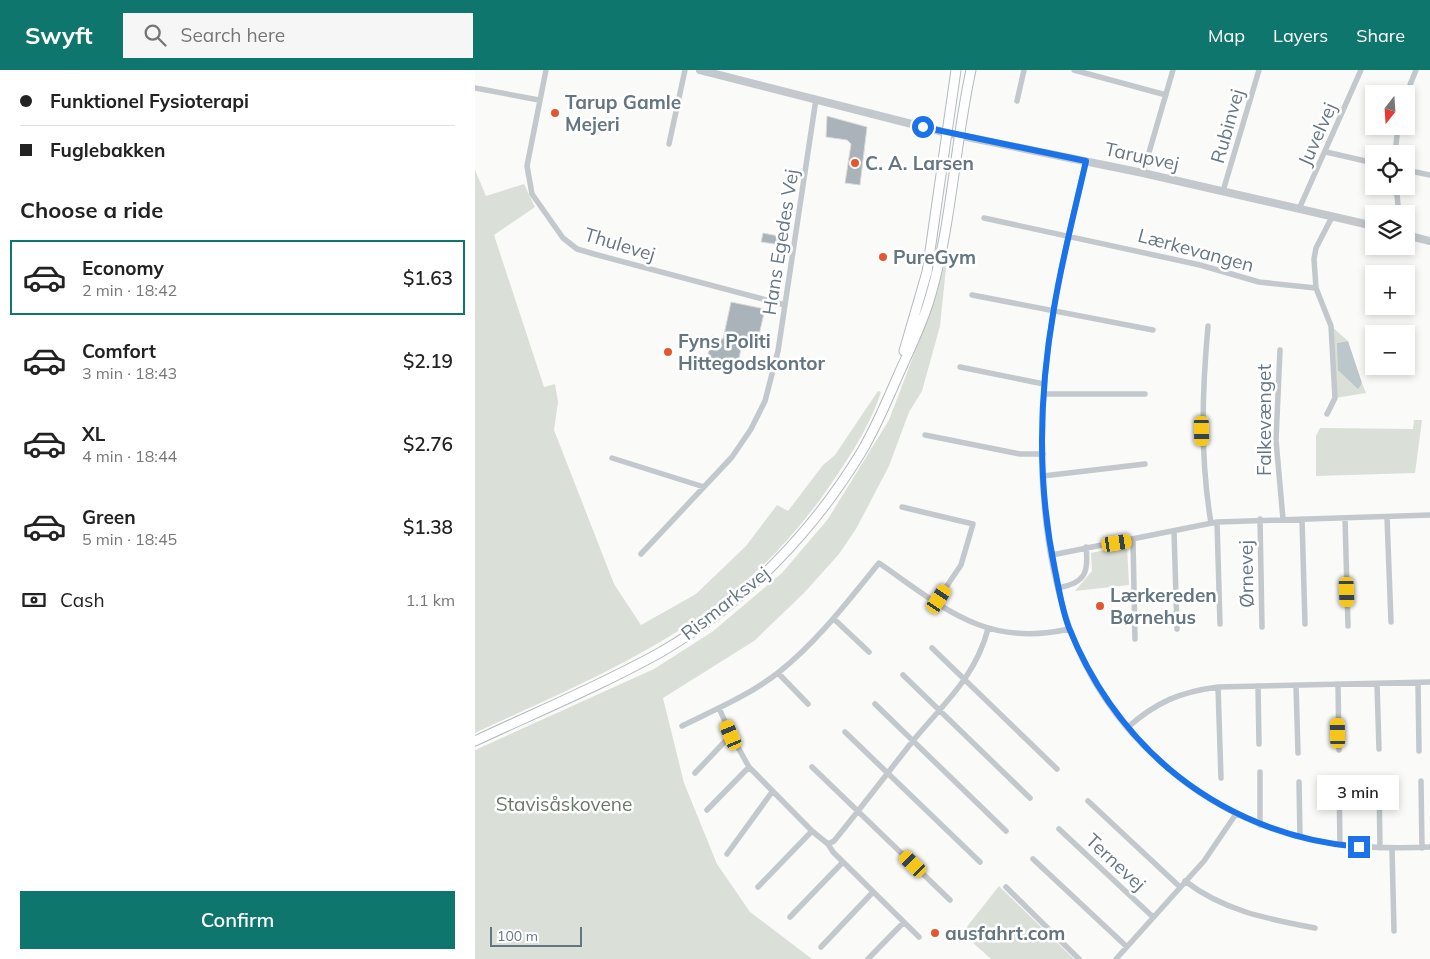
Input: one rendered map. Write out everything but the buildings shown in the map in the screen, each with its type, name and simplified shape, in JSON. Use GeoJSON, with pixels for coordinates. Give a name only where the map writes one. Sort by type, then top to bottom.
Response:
{"type":"FeatureCollection","features":[{"type":"Feature","properties":{"kind":"main road","name":"Rismarksvej"},"geometry":{"type":"LineString","coordinates":[[897,378],[927,272],[956,70]]}},
{"type":"Feature","properties":{"kind":"main road","name":"Rismarksvej"},"geometry":{"type":"LineString","coordinates":[[475,741],[663,651],[730,604],[780,558],[826,505],[862,451],[883,412],[915,340],[928,303],[948,221],[958,135],[971,70]]}},
{"type":"Feature","properties":{"kind":"street","name":"Thulevej"},"geometry":{"type":"LineString","coordinates":[[546,70],[527,166],[528,179],[532,194],[563,238],[577,248],[592,254],[785,306]]}},
{"type":"Feature","properties":{"kind":"street"},"geometry":{"type":"LineString","coordinates":[[669,144],[685,70]]}},
{"type":"Feature","properties":{"kind":"street","name":"Tarupvej"},"geometry":{"type":"LineString","coordinates":[[700,70],[947,133],[1143,172],[1365,224]]}},
{"type":"Feature","properties":{"kind":"street"},"geometry":{"type":"LineString","coordinates":[[1017,102],[1023,70]]}},
{"type":"Feature","properties":{"kind":"street"},"geometry":{"type":"LineString","coordinates":[[1075,70],[1166,96]]}},
{"type":"Feature","properties":{"kind":"street"},"geometry":{"type":"LineString","coordinates":[[1143,172],[1173,70]]}},
{"type":"Feature","properties":{"kind":"street","name":"Rubinvej"},"geometry":{"type":"LineString","coordinates":[[1223,191],[1259,70]]}},
{"type":"Feature","properties":{"kind":"street","name":"Juvelvej"},"geometry":{"type":"LineString","coordinates":[[1299,209],[1361,70]]}},
{"type":"Feature","properties":{"kind":"street"},"geometry":{"type":"LineString","coordinates":[[1410,85],[1416,70]]}},
{"type":"Feature","properties":{"kind":"street"},"geometry":{"type":"LineString","coordinates":[[475,88],[539,100]]}},
{"type":"Feature","properties":{"kind":"street","name":"Hans Egedes Vej"},"geometry":{"type":"LineString","coordinates":[[641,554],[732,457],[751,428],[765,401],[775,371],[815,100]]}},
{"type":"Feature","properties":{"kind":"street"},"geometry":{"type":"LineString","coordinates":[[1326,152],[1365,161]]}},
{"type":"Feature","properties":{"kind":"street"},"geometry":{"type":"LineString","coordinates":[[1086,161],[1053,310],[1044,384],[1043,476],[1052,555],[1058,588],[1069,628],[1103,695],[1127,728],[1181,779],[1237,814],[1260,825],[1340,846],[1392,849],[1430,848]]}},
{"type":"Feature","properties":{"kind":"street"},"geometry":{"type":"LineString","coordinates":[[1415,172],[1430,175]]}},
{"type":"Feature","properties":{"kind":"street"},"geometry":{"type":"LineString","coordinates":[[1327,414],[1335,398],[1331,326],[1316,288],[1314,277],[1316,248],[1332,217]]}},
{"type":"Feature","properties":{"kind":"street","name":"Lærkevangen"},"geometry":{"type":"LineString","coordinates":[[984,218],[1200,264],[1259,282],[1316,288]]}},
{"type":"Feature","properties":{"kind":"street"},"geometry":{"type":"LineString","coordinates":[[1415,236],[1430,240]]}},
{"type":"Feature","properties":{"kind":"street"},"geometry":{"type":"LineString","coordinates":[[972,295],[1153,330]]}},
{"type":"Feature","properties":{"kind":"street"},"geometry":{"type":"LineString","coordinates":[[1208,326],[1202,414],[1205,484],[1214,523]]}},
{"type":"Feature","properties":{"kind":"street","name":"Falkevænget"},"geometry":{"type":"LineString","coordinates":[[1280,350],[1276,440],[1283,519]]}},
{"type":"Feature","properties":{"kind":"street"},"geometry":{"type":"LineString","coordinates":[[961,367],[1044,384]]}},
{"type":"Feature","properties":{"kind":"street"},"geometry":{"type":"LineString","coordinates":[[1044,394],[1145,394]]}},
{"type":"Feature","properties":{"kind":"street"},"geometry":{"type":"LineString","coordinates":[[925,435],[1020,454],[1043,454]]}},
{"type":"Feature","properties":{"kind":"street"},"geometry":{"type":"LineString","coordinates":[[612,458],[704,487]]}},
{"type":"Feature","properties":{"kind":"street"},"geometry":{"type":"LineString","coordinates":[[1043,476],[1145,464]]}},
{"type":"Feature","properties":{"kind":"street"},"geometry":{"type":"LineString","coordinates":[[902,507],[973,524],[961,565],[936,602]]}},
{"type":"Feature","properties":{"kind":"street","name":"Ørnevej"},"geometry":{"type":"LineString","coordinates":[[1052,555],[1214,523],[1260,519],[1430,516]]}},
{"type":"Feature","properties":{"kind":"street"},"geometry":{"type":"LineString","coordinates":[[1387,517],[1391,622]]}},
{"type":"Feature","properties":{"kind":"street"},"geometry":{"type":"LineString","coordinates":[[1345,518],[1348,626]]}},
{"type":"Feature","properties":{"kind":"street","name":"Ørnevej"},"geometry":{"type":"LineString","coordinates":[[1260,519],[1262,627]]}},
{"type":"Feature","properties":{"kind":"street"},"geometry":{"type":"LineString","coordinates":[[1302,519],[1305,624]]}},
{"type":"Feature","properties":{"kind":"street","name":"Ørnevej"},"geometry":{"type":"LineString","coordinates":[[1214,523],[1220,624]]}},
{"type":"Feature","properties":{"kind":"street"},"geometry":{"type":"LineString","coordinates":[[1174,531],[1177,629]]}},
{"type":"Feature","properties":{"kind":"street"},"geometry":{"type":"LineString","coordinates":[[1133,540],[1135,639]]}},
{"type":"Feature","properties":{"kind":"street"},"geometry":{"type":"LineString","coordinates":[[1058,588],[1073,585],[1083,577],[1089,566],[1086,548]]}},
{"type":"Feature","properties":{"kind":"street"},"geometry":{"type":"LineString","coordinates":[[682,726],[719,708],[778,673],[834,618],[879,563],[936,602],[970,622],[988,629],[1007,634],[1031,635],[1069,628]]}},
{"type":"Feature","properties":{"kind":"street"},"geometry":{"type":"LineString","coordinates":[[834,618],[869,652]]}},
{"type":"Feature","properties":{"kind":"street"},"geometry":{"type":"LineString","coordinates":[[828,844],[834,841],[913,741],[966,680],[980,652],[988,629]]}},
{"type":"Feature","properties":{"kind":"street"},"geometry":{"type":"LineString","coordinates":[[933,648],[1057,768]]}},
{"type":"Feature","properties":{"kind":"street"},"geometry":{"type":"LineString","coordinates":[[778,673],[808,704]]}},
{"type":"Feature","properties":{"kind":"street"},"geometry":{"type":"LineString","coordinates":[[903,675],[1030,798]]}},
{"type":"Feature","properties":{"kind":"street"},"geometry":{"type":"LineString","coordinates":[[1127,728],[1146,710],[1189,691],[1218,687],[1430,682]]}},
{"type":"Feature","properties":{"kind":"street"},"geometry":{"type":"LineString","coordinates":[[1418,683],[1419,750]]}},
{"type":"Feature","properties":{"kind":"street"},"geometry":{"type":"LineString","coordinates":[[1338,684],[1339,750]]}},
{"type":"Feature","properties":{"kind":"street"},"geometry":{"type":"LineString","coordinates":[[1377,684],[1379,749]]}},
{"type":"Feature","properties":{"kind":"street"},"geometry":{"type":"LineString","coordinates":[[1296,685],[1298,752]]}},
{"type":"Feature","properties":{"kind":"street"},"geometry":{"type":"LineString","coordinates":[[1258,686],[1259,744]]}},
{"type":"Feature","properties":{"kind":"street"},"geometry":{"type":"LineString","coordinates":[[1218,687],[1221,778]]}},
{"type":"Feature","properties":{"kind":"street"},"geometry":{"type":"LineString","coordinates":[[875,704],[1005,831]]}},
{"type":"Feature","properties":{"kind":"street"},"geometry":{"type":"LineString","coordinates":[[719,708],[731,735],[749,767],[919,937]]}},
{"type":"Feature","properties":{"kind":"street"},"geometry":{"type":"LineString","coordinates":[[845,732],[980,862]]}},
{"type":"Feature","properties":{"kind":"street"},"geometry":{"type":"LineString","coordinates":[[695,773],[731,735]]}},
{"type":"Feature","properties":{"kind":"street"},"geometry":{"type":"LineString","coordinates":[[707,810],[749,767]]}},
{"type":"Feature","properties":{"kind":"street"},"geometry":{"type":"LineString","coordinates":[[812,767],[950,900]]}},
{"type":"Feature","properties":{"kind":"street"},"geometry":{"type":"LineString","coordinates":[[1260,772],[1260,825]]}},
{"type":"Feature","properties":{"kind":"street"},"geometry":{"type":"LineString","coordinates":[[1339,781],[1340,846]]}},
{"type":"Feature","properties":{"kind":"street"},"geometry":{"type":"LineString","coordinates":[[1421,781],[1422,848]]}},
{"type":"Feature","properties":{"kind":"street"},"geometry":{"type":"LineString","coordinates":[[1299,782],[1300,837]]}},
{"type":"Feature","properties":{"kind":"street"},"geometry":{"type":"LineString","coordinates":[[1379,782],[1380,848]]}},
{"type":"Feature","properties":{"kind":"street"},"geometry":{"type":"LineString","coordinates":[[727,854],[772,792]]}},
{"type":"Feature","properties":{"kind":"street","name":"Ternevej"},"geometry":{"type":"LineString","coordinates":[[1088,801],[1180,887]]}},
{"type":"Feature","properties":{"kind":"street","name":"Ternevej"},"geometry":{"type":"LineString","coordinates":[[1116,959],[1204,861],[1237,814]]}},
{"type":"Feature","properties":{"kind":"street","name":"Ternevej"},"geometry":{"type":"LineString","coordinates":[[1059,829],[1153,917]]}},
{"type":"Feature","properties":{"kind":"street"},"geometry":{"type":"LineString","coordinates":[[758,887],[811,831]]}},
{"type":"Feature","properties":{"kind":"street"},"geometry":{"type":"LineString","coordinates":[[1392,849],[1394,931]]}},
{"type":"Feature","properties":{"kind":"street"},"geometry":{"type":"LineString","coordinates":[[1033,858],[1127,946]]}},
{"type":"Feature","properties":{"kind":"street"},"geometry":{"type":"LineString","coordinates":[[790,917],[843,862]]}},
{"type":"Feature","properties":{"kind":"street"},"geometry":{"type":"LineString","coordinates":[[1185,881],[1199,892],[1234,910],[1256,917],[1315,928]]}},
{"type":"Feature","properties":{"kind":"street"},"geometry":{"type":"LineString","coordinates":[[1006,887],[1079,959]]}},
{"type":"Feature","properties":{"kind":"street"},"geometry":{"type":"LineString","coordinates":[[821,946],[873,892]]}},
{"type":"Feature","properties":{"kind":"street"},"geometry":{"type":"LineString","coordinates":[[868,959],[904,922]]}},
{"type":"Feature","properties":{"kind":"green space"},"geometry":{"type":"Polygon","coordinates":[[[475,170],[486,196],[524,184],[535,207],[494,235],[544,387],[555,384],[558,402],[554,430],[614,584],[641,625],[696,594],[746,546],[777,505],[788,511],[823,465],[835,455],[878,391],[881,392],[873,413],[857,443],[813,509],[768,561],[734,591],[688,624],[629,659],[568,690],[475,733],[475,170]]]}},
{"type":"Feature","properties":{"kind":"green space","name":"Stavisåskovene"},"geometry":{"type":"Polygon","coordinates":[[[947,258],[940,326],[922,391],[909,412],[889,466],[856,529],[839,554],[804,593],[754,641],[663,698],[684,783],[717,864],[750,912],[812,959],[475,959],[475,750],[654,669],[712,632],[782,573],[828,519],[889,420],[926,323],[947,258]]]}},
{"type":"Feature","properties":{"kind":"green space"},"geometry":{"type":"Polygon","coordinates":[[[1331,326],[1348,341],[1337,343],[1362,385],[1362,383],[1366,393],[1335,398],[1331,326]]]}},
{"type":"Feature","properties":{"kind":"green space"},"geometry":{"type":"Polygon","coordinates":[[[1414,420],[1422,420],[1415,473],[1316,476],[1316,436],[1320,428],[1413,429],[1414,420]]]}},
{"type":"Feature","properties":{"kind":"green space"},"geometry":{"type":"Polygon","coordinates":[[[1127,546],[1129,585],[1075,591],[1092,571],[1091,553],[1127,546]]]}},
{"type":"Feature","properties":{"kind":"green space"},"geometry":{"type":"Polygon","coordinates":[[[999,886],[1074,959],[991,959],[962,933],[999,886]]]}},
{"type":"Feature","properties":{"kind":"shaded area"},"geometry":{"type":"Polygon","coordinates":[[[1348,341],[1362,383],[1358,389],[1338,370],[1337,343],[1348,341]]]}},
{"type":"Feature","properties":{"kind":"place","name":"Tarup Gamle Mejeri"},"geometry":{"type":"Point","coordinates":[555,113]}},
{"type":"Feature","properties":{"kind":"place","name":"C. A. Larsen"},"geometry":{"type":"Point","coordinates":[855,163]}},
{"type":"Feature","properties":{"kind":"place","name":"PureGym"},"geometry":{"type":"Point","coordinates":[883,257]}},
{"type":"Feature","properties":{"kind":"place","name":"Fyns Politi Hittegodskontor"},"geometry":{"type":"Point","coordinates":[668,352]}},
{"type":"Feature","properties":{"kind":"place","name":"Lærkereden Børnehus"},"geometry":{"type":"Point","coordinates":[1100,606]}},
{"type":"Feature","properties":{"kind":"place","name":"ausfahrt.com"},"geometry":{"type":"Point","coordinates":[935,933]}},
{"type":"Feature","properties":{"kind":"route"},"geometry":{"type":"LineString","coordinates":[[923,127],[1086,161],[1053,310],[1044,384],[1043,466],[1047,520],[1058,588],[1069,628],[1084,661],[1103,695],[1127,728],[1155,757],[1205,796],[1260,825],[1340,846],[1359,847]]}}]}
